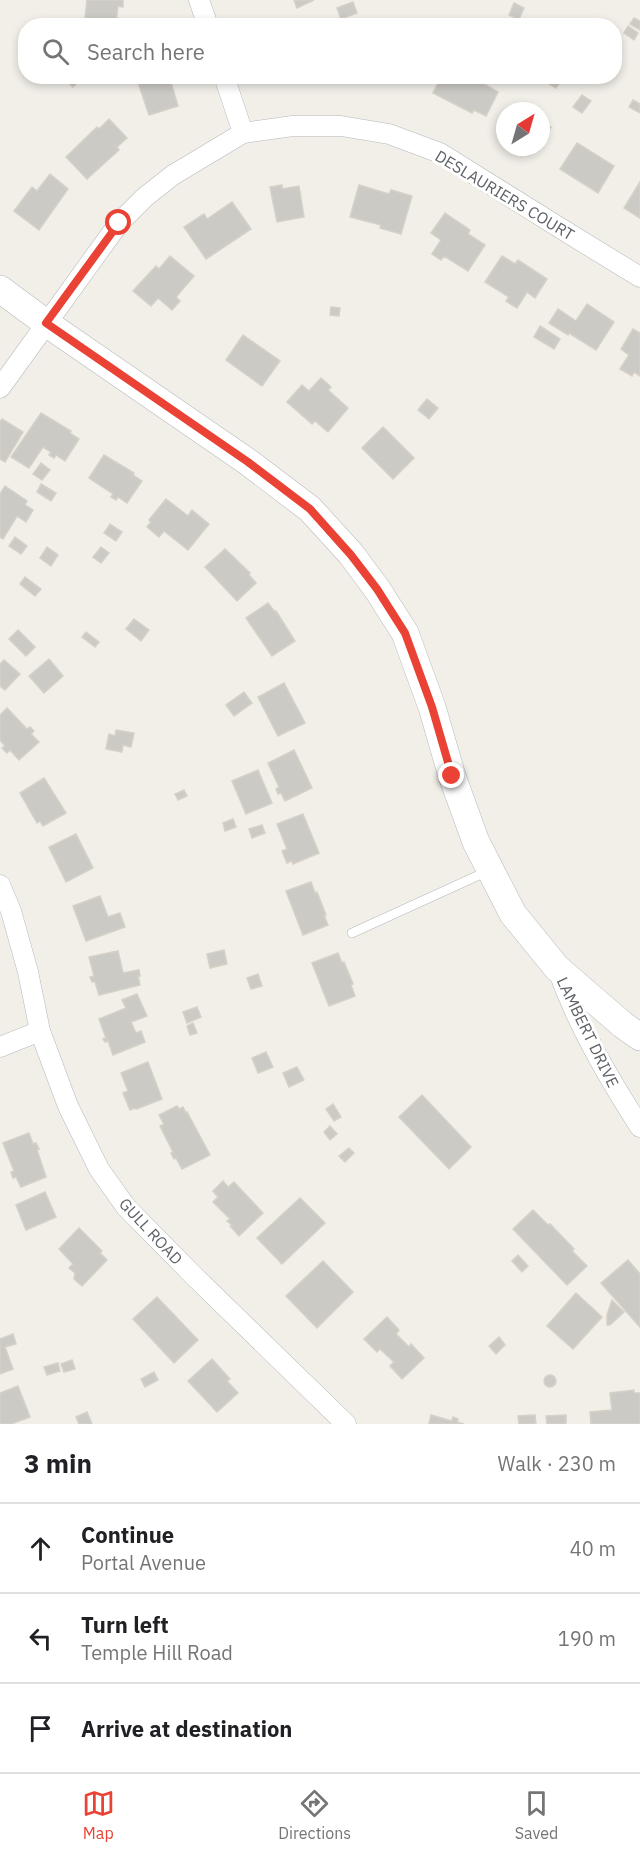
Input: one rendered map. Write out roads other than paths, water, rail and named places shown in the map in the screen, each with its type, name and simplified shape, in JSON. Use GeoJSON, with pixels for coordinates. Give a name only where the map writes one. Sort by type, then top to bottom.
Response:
{"type":"FeatureCollection","features":[{"type":"Feature","properties":{"kind":"main road"},"geometry":{"type":"LineString","coordinates":[[0,289],[257,468],[310,509],[351,555],[377,589],[405,633],[476,842],[513,914],[557,968],[640,1037]]}},
{"type":"Feature","properties":{"kind":"street"},"geometry":{"type":"LineString","coordinates":[[199,0],[205,18]]}},
{"type":"Feature","properties":{"kind":"street"},"geometry":{"type":"LineString","coordinates":[[0,388],[119,223],[145,197],[173,175],[243,133],[227,84]]}},
{"type":"Feature","properties":{"kind":"street","name":"DESLAURIERS COURT"},"geometry":{"type":"LineString","coordinates":[[243,133],[293,126],[341,126],[389,134],[440,153],[640,277]]}},
{"type":"Feature","properties":{"kind":"street","name":"GULL ROAD"},"geometry":{"type":"LineString","coordinates":[[0,885],[11,911],[28,972],[40,1031],[68,1106],[99,1169],[126,1207],[195,1278],[346,1424]]}},
{"type":"Feature","properties":{"kind":"street","name":"LAMBERT DRIVE"},"geometry":{"type":"LineString","coordinates":[[557,968],[567,997],[607,1076],[640,1127]]}},
{"type":"Feature","properties":{"kind":"street"},"geometry":{"type":"LineString","coordinates":[[0,1047],[40,1031]]}},
{"type":"Feature","properties":{"kind":"lane"},"geometry":{"type":"LineString","coordinates":[[352,933],[490,870]]}}]}
